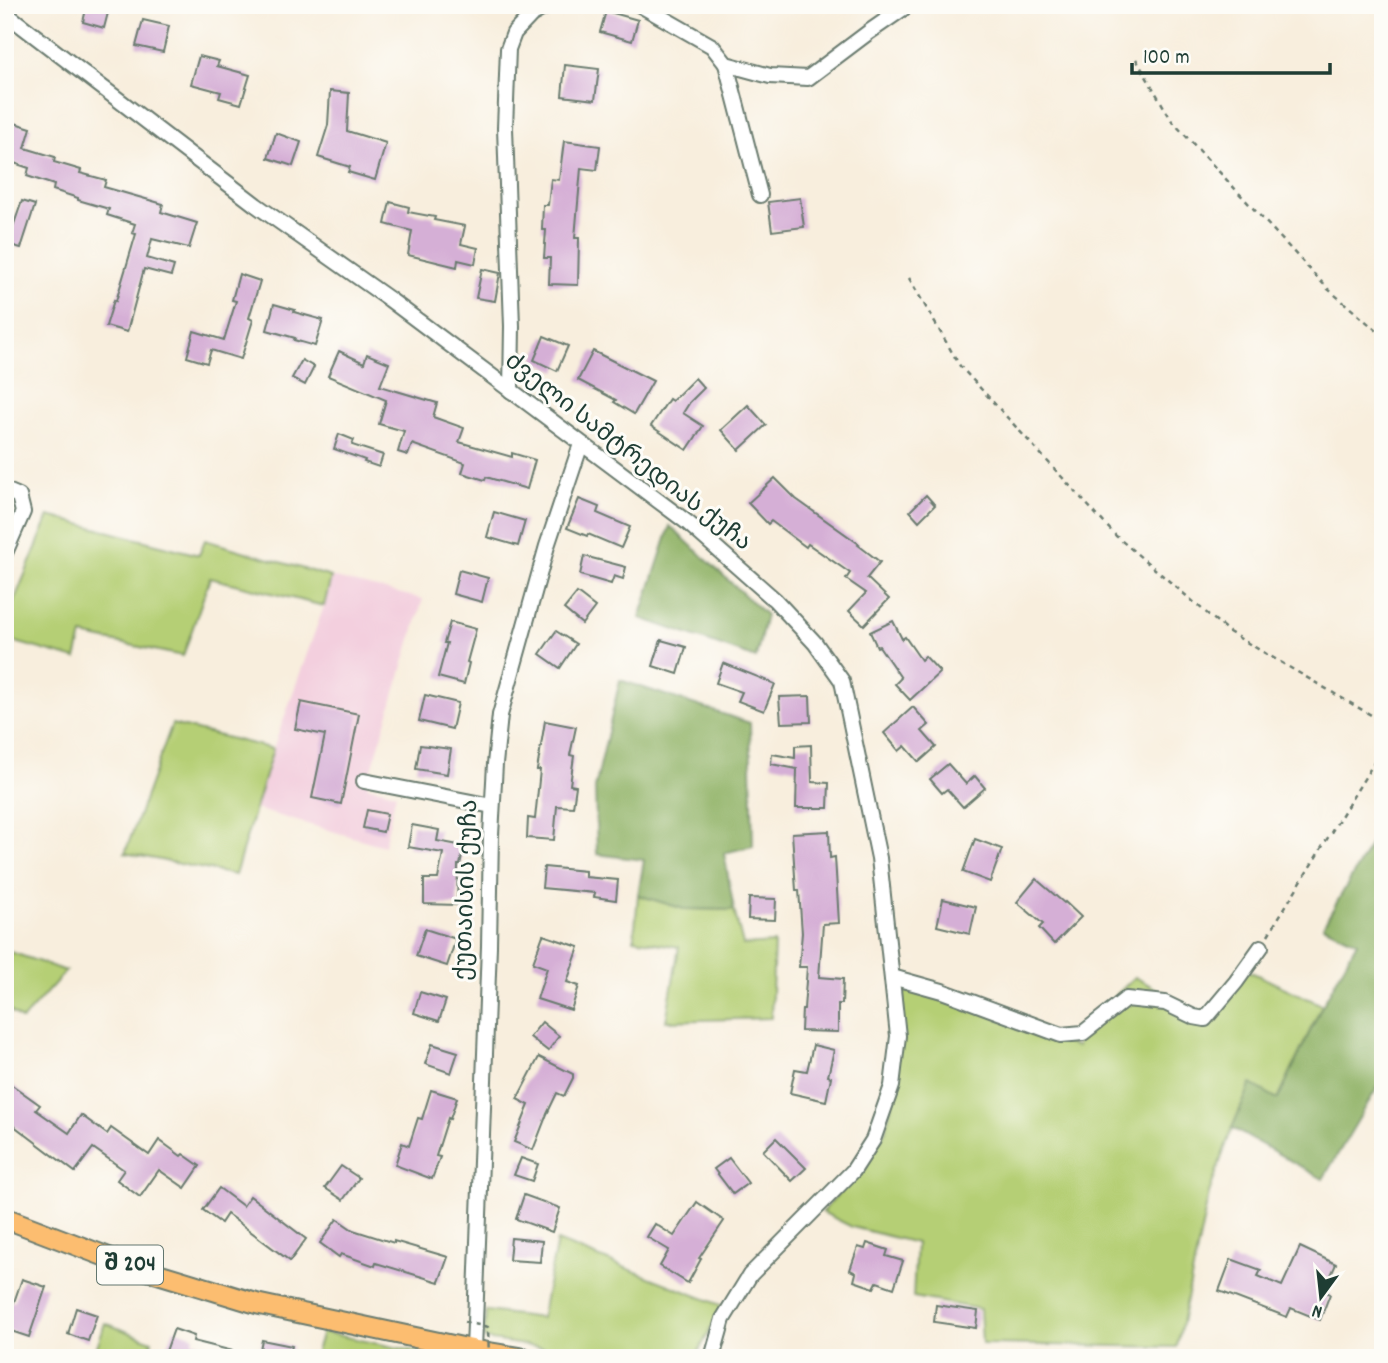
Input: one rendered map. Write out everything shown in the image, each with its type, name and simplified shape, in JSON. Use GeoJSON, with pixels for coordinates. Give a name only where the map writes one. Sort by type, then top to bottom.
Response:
{"type":"FeatureCollection","features":[{"type":"Feature","properties":{"kind":"main road","name":"შ 204"},"geometry":{"type":"LineString","coordinates":[[5,1218],[123,1263],[258,1304],[482,1354],[522,1358]]}},
{"type":"Feature","properties":{"kind":"street"},"geometry":{"type":"LineString","coordinates":[[511,391],[512,326],[505,128],[508,49],[514,33],[531,15],[549,5]]}},
{"type":"Feature","properties":{"kind":"street"},"geometry":{"type":"LineString","coordinates":[[640,5],[712,46],[726,64],[760,195]]}},
{"type":"Feature","properties":{"kind":"street"},"geometry":{"type":"LineString","coordinates":[[726,64],[770,76],[808,78],[908,5]]}},
{"type":"Feature","properties":{"kind":"street","name":"ძველი სამტრედიას ქუჩა"},"geometry":{"type":"LineString","coordinates":[[5,13],[256,205],[389,299],[688,523],[775,600],[815,643],[842,681],[879,858],[898,1035],[892,1086],[873,1140],[853,1171],[750,1275],[723,1319],[712,1358]]}},
{"type":"Feature","properties":{"kind":"street","name":"ქუთაისის ქუჩა"},"geometry":{"type":"LineString","coordinates":[[482,1354],[492,806],[500,715],[547,546],[581,444]]}},
{"type":"Feature","properties":{"kind":"street"},"geometry":{"type":"LineString","coordinates":[[5,490],[19,496],[23,512],[5,553]]}},
{"type":"Feature","properties":{"kind":"street"},"geometry":{"type":"LineString","coordinates":[[364,780],[492,806]]}},
{"type":"Feature","properties":{"kind":"street"},"geometry":{"type":"LineString","coordinates":[[892,977],[942,991],[1062,1035],[1083,1033],[1126,999],[1165,1003],[1194,1017],[1205,1018],[1237,982],[1261,947]]}},
{"type":"Feature","properties":{"kind":"path"},"geometry":{"type":"LineString","coordinates":[[1136,59],[1172,121],[1328,289],[1383,335]]}},
{"type":"Feature","properties":{"kind":"path"},"geometry":{"type":"LineString","coordinates":[[909,278],[960,366],[1116,536],[1229,632],[1383,722]]}},
{"type":"Feature","properties":{"kind":"path"},"geometry":{"type":"LineString","coordinates":[[1261,947],[1383,748]]}},
{"type":"Feature","properties":{"kind":"path"},"geometry":{"type":"LineString","coordinates":[[464,1322],[488,1327],[482,1354]]}},
{"type":"Feature","properties":{"kind":"shaded area"},"geometry":{"type":"Polygon","coordinates":[[[331,577],[423,599],[367,786],[396,793],[384,846],[255,809],[273,749],[324,606],[331,577]]]}},
{"type":"Feature","properties":{"kind":"green space"},"geometry":{"type":"Polygon","coordinates":[[[49,516],[199,555],[205,540],[331,577],[324,606],[210,578],[183,656],[82,635],[76,659],[5,639],[5,623],[49,516]]]}},
{"type":"Feature","properties":{"kind":"green space"},"geometry":{"type":"Polygon","coordinates":[[[670,526],[766,615],[756,658],[640,618],[670,526]]]}},
{"type":"Feature","properties":{"kind":"green space"},"geometry":{"type":"Polygon","coordinates":[[[620,680],[750,723],[753,846],[724,853],[734,910],[684,909],[638,895],[644,860],[597,854],[595,788],[620,680]]]}},
{"type":"Feature","properties":{"kind":"green space"},"geometry":{"type":"Polygon","coordinates":[[[172,724],[273,749],[235,875],[125,853],[172,724]]]}},
{"type":"Feature","properties":{"kind":"green space"},"geometry":{"type":"Polygon","coordinates":[[[1382,825],[1383,1078],[1323,1179],[1232,1128],[1251,1084],[1278,1099],[1322,1006],[1357,942],[1323,926],[1382,825]]]}},
{"type":"Feature","properties":{"kind":"green space"},"geometry":{"type":"Polygon","coordinates":[[[638,895],[684,909],[734,910],[743,945],[774,943],[771,1018],[666,1021],[679,947],[634,939],[638,895]]]}},
{"type":"Feature","properties":{"kind":"green space"},"geometry":{"type":"Polygon","coordinates":[[[5,950],[66,971],[22,1020],[5,1007],[5,950]]]}},
{"type":"Feature","properties":{"kind":"green space"},"geometry":{"type":"Polygon","coordinates":[[[1240,967],[1322,1005],[1278,1099],[1251,1085],[1232,1128],[1209,1193],[1177,1347],[982,1344],[980,1309],[913,1297],[916,1243],[852,1227],[822,1212],[846,1185],[885,1132],[896,1086],[901,994],[915,988],[1077,1047],[1079,1031],[1135,977],[1205,1016],[1240,967]]]}},
{"type":"Feature","properties":{"kind":"green space"},"geometry":{"type":"Polygon","coordinates":[[[557,1241],[723,1306],[695,1358],[611,1358],[484,1339],[486,1311],[541,1318],[557,1241]]]}},
{"type":"Feature","properties":{"kind":"green space"},"geometry":{"type":"Polygon","coordinates":[[[105,1323],[152,1341],[148,1358],[93,1358],[105,1323]]]}},
{"type":"Feature","properties":{"kind":"green space"},"geometry":{"type":"Polygon","coordinates":[[[322,1332],[447,1358],[314,1358],[322,1332]]]}},
{"type":"Feature","properties":{"kind":"building"},"geometry":{"type":"Polygon","coordinates":[[[87,5],[110,5],[104,28],[83,22],[87,5]]]}},
{"type":"Feature","properties":{"kind":"building"},"geometry":{"type":"Polygon","coordinates":[[[606,11],[638,20],[632,41],[600,32],[606,11]]]}},
{"type":"Feature","properties":{"kind":"building"},"geometry":{"type":"Polygon","coordinates":[[[143,20],[169,26],[163,52],[136,46],[143,20]]]}},
{"type":"Feature","properties":{"kind":"building"},"geometry":{"type":"Polygon","coordinates":[[[199,56],[219,61],[217,66],[250,75],[241,104],[219,98],[221,92],[191,84],[199,56]]]}},
{"type":"Feature","properties":{"kind":"building"},"geometry":{"type":"Polygon","coordinates":[[[565,65],[599,69],[595,100],[562,96],[565,65]]]}},
{"type":"Feature","properties":{"kind":"building"},"geometry":{"type":"Polygon","coordinates":[[[330,91],[349,93],[347,131],[386,143],[375,180],[348,172],[350,167],[318,157],[328,125],[330,91]]]}},
{"type":"Feature","properties":{"kind":"building"},"geometry":{"type":"Polygon","coordinates":[[[5,120],[31,128],[25,148],[55,157],[54,162],[81,170],[80,173],[106,180],[104,187],[163,204],[161,212],[197,223],[189,248],[152,239],[147,258],[174,266],[171,276],[144,269],[127,332],[106,326],[136,234],[132,233],[135,224],[107,215],[109,209],[53,190],[54,185],[27,176],[29,168],[5,160],[5,120]]]}},
{"type":"Feature","properties":{"kind":"building"},"geometry":{"type":"Polygon","coordinates":[[[276,133],[301,142],[293,166],[268,158],[276,133]]]}},
{"type":"Feature","properties":{"kind":"building"},"geometry":{"type":"Polygon","coordinates":[[[564,141],[600,146],[597,170],[581,168],[575,238],[579,238],[578,285],[549,284],[550,258],[544,258],[546,230],[542,230],[543,205],[548,205],[551,179],[559,180],[564,141]]]}},
{"type":"Feature","properties":{"kind":"building"},"geometry":{"type":"Polygon","coordinates":[[[800,198],[804,227],[772,231],[768,202],[800,198]]]}},
{"type":"Feature","properties":{"kind":"building"},"geometry":{"type":"Polygon","coordinates":[[[22,201],[35,205],[21,248],[7,244],[22,201]]]}},
{"type":"Feature","properties":{"kind":"building"},"geometry":{"type":"Polygon","coordinates":[[[390,202],[409,207],[408,212],[465,226],[461,244],[478,248],[475,264],[458,260],[457,267],[408,255],[412,231],[385,224],[390,202]]]}},
{"type":"Feature","properties":{"kind":"building"},"geometry":{"type":"Polygon","coordinates":[[[482,269],[500,273],[495,301],[476,298],[482,269]]]}},
{"type":"Feature","properties":{"kind":"building"},"geometry":{"type":"Polygon","coordinates":[[[239,274],[260,281],[249,318],[253,320],[241,359],[211,350],[207,363],[187,357],[194,331],[224,340],[236,301],[232,300],[239,274]]]}},
{"type":"Feature","properties":{"kind":"building"},"geometry":{"type":"Polygon","coordinates":[[[274,304],[323,320],[315,346],[267,330],[274,304]]]}},
{"type":"Feature","properties":{"kind":"building"},"geometry":{"type":"Polygon","coordinates":[[[544,336],[568,346],[557,371],[534,360],[544,336]]]}},
{"type":"Feature","properties":{"kind":"building"},"geometry":{"type":"Polygon","coordinates":[[[339,351],[364,363],[367,354],[389,363],[380,386],[437,403],[433,417],[464,428],[459,442],[512,457],[512,453],[535,460],[527,489],[462,473],[465,463],[412,444],[408,455],[398,452],[404,431],[379,424],[386,400],[328,376],[339,351]]]}},
{"type":"Feature","properties":{"kind":"building"},"geometry":{"type":"Polygon","coordinates":[[[593,351],[653,381],[634,414],[614,402],[616,400],[578,380],[593,351]]]}},
{"type":"Feature","properties":{"kind":"building"},"geometry":{"type":"Polygon","coordinates":[[[302,360],[314,367],[305,385],[292,378],[302,360]]]}},
{"type":"Feature","properties":{"kind":"building"},"geometry":{"type":"Polygon","coordinates":[[[695,378],[704,388],[683,413],[703,426],[687,450],[651,426],[669,399],[672,401],[695,378]]]}},
{"type":"Feature","properties":{"kind":"building"},"geometry":{"type":"Polygon","coordinates":[[[748,405],[766,425],[739,450],[721,430],[748,405]]]}},
{"type":"Feature","properties":{"kind":"building"},"geometry":{"type":"Polygon","coordinates":[[[339,434],[354,440],[352,445],[383,455],[379,467],[334,449],[339,434]]]}},
{"type":"Feature","properties":{"kind":"building"},"geometry":{"type":"Polygon","coordinates":[[[775,478],[796,499],[880,562],[867,578],[889,599],[864,625],[849,611],[866,593],[846,579],[850,573],[808,544],[806,547],[771,521],[768,524],[748,503],[775,478]]]}},
{"type":"Feature","properties":{"kind":"building"},"geometry":{"type":"Polygon","coordinates":[[[926,495],[935,505],[919,521],[910,511],[926,495]]]}},
{"type":"Feature","properties":{"kind":"building"},"geometry":{"type":"Polygon","coordinates":[[[579,499],[599,507],[597,513],[630,527],[621,548],[567,528],[579,499]]]}},
{"type":"Feature","properties":{"kind":"building"},"geometry":{"type":"Polygon","coordinates":[[[494,512],[525,521],[518,546],[487,537],[494,512]]]}},
{"type":"Feature","properties":{"kind":"building"},"geometry":{"type":"Polygon","coordinates":[[[584,556],[626,567],[623,579],[614,576],[611,584],[580,575],[584,556]]]}},
{"type":"Feature","properties":{"kind":"building"},"geometry":{"type":"Polygon","coordinates":[[[459,570],[488,578],[482,602],[453,594],[459,570]]]}},
{"type":"Feature","properties":{"kind":"building"},"geometry":{"type":"Polygon","coordinates":[[[577,593],[595,607],[582,624],[564,609],[577,593]]]}},
{"type":"Feature","properties":{"kind":"building"},"geometry":{"type":"Polygon","coordinates":[[[893,621],[902,639],[905,637],[921,660],[925,656],[940,672],[910,700],[895,684],[901,678],[879,646],[877,647],[870,632],[893,621]]]}},
{"type":"Feature","properties":{"kind":"building"},"geometry":{"type":"Polygon","coordinates":[[[450,622],[476,629],[464,684],[438,677],[450,622]]]}},
{"type":"Feature","properties":{"kind":"building"},"geometry":{"type":"Polygon","coordinates":[[[556,631],[576,644],[560,668],[540,654],[556,631]]]}},
{"type":"Feature","properties":{"kind":"building"},"geometry":{"type":"Polygon","coordinates":[[[661,640],[686,647],[678,674],[653,666],[661,640]]]}},
{"type":"Feature","properties":{"kind":"building"},"geometry":{"type":"Polygon","coordinates":[[[723,663],[775,684],[764,711],[738,701],[742,692],[716,683],[723,663]]]}},
{"type":"Feature","properties":{"kind":"building"},"geometry":{"type":"Polygon","coordinates":[[[425,695],[458,703],[452,729],[419,721],[425,695]]]}},
{"type":"Feature","properties":{"kind":"building"},"geometry":{"type":"Polygon","coordinates":[[[810,696],[811,722],[781,723],[779,697],[810,696]]]}},
{"type":"Feature","properties":{"kind":"building"},"geometry":{"type":"Polygon","coordinates":[[[301,702],[359,714],[341,804],[312,798],[325,735],[295,729],[301,702]]]}},
{"type":"Feature","properties":{"kind":"building"},"geometry":{"type":"Polygon","coordinates":[[[913,707],[929,725],[922,731],[936,747],[919,762],[905,746],[899,751],[884,733],[913,707]]]}},
{"type":"Feature","properties":{"kind":"building"},"geometry":{"type":"Polygon","coordinates":[[[545,721],[576,727],[570,755],[574,756],[570,785],[576,786],[573,807],[557,806],[554,840],[527,838],[528,818],[535,819],[540,770],[537,770],[545,721]]]}},
{"type":"Feature","properties":{"kind":"building"},"geometry":{"type":"Polygon","coordinates":[[[420,745],[451,749],[447,774],[416,769],[420,745]]]}},
{"type":"Feature","properties":{"kind":"building"},"geometry":{"type":"Polygon","coordinates":[[[811,745],[812,782],[829,783],[828,808],[796,808],[797,769],[771,764],[772,754],[795,758],[795,746],[811,745]]]}},
{"type":"Feature","properties":{"kind":"building"},"geometry":{"type":"Polygon","coordinates":[[[948,764],[966,784],[975,776],[985,788],[963,807],[947,789],[942,793],[930,779],[948,764]]]}},
{"type":"Feature","properties":{"kind":"building"},"geometry":{"type":"Polygon","coordinates":[[[367,810],[387,814],[383,832],[363,828],[367,810]]]}},
{"type":"Feature","properties":{"kind":"building"},"geometry":{"type":"Polygon","coordinates":[[[412,825],[439,830],[437,841],[464,846],[458,865],[457,905],[424,904],[424,879],[438,879],[443,853],[408,847],[412,825]]]}},
{"type":"Feature","properties":{"kind":"building"},"geometry":{"type":"Polygon","coordinates":[[[829,831],[830,858],[835,857],[839,923],[823,924],[819,977],[843,979],[842,1004],[838,1004],[838,1032],[801,1031],[807,967],[799,967],[802,933],[792,833],[829,831]]]}},
{"type":"Feature","properties":{"kind":"building"},"geometry":{"type":"Polygon","coordinates":[[[975,839],[1002,849],[990,882],[963,872],[975,839]]]}},
{"type":"Feature","properties":{"kind":"building"},"geometry":{"type":"Polygon","coordinates":[[[544,867],[585,871],[585,877],[618,880],[616,900],[594,897],[595,893],[542,888],[544,867]]]}},
{"type":"Feature","properties":{"kind":"building"},"geometry":{"type":"Polygon","coordinates":[[[1036,879],[1081,917],[1054,944],[1039,928],[1043,924],[1017,902],[1036,879]]]}},
{"type":"Feature","properties":{"kind":"building"},"geometry":{"type":"Polygon","coordinates":[[[749,898],[776,899],[775,920],[748,919],[749,898]]]}},
{"type":"Feature","properties":{"kind":"building"},"geometry":{"type":"Polygon","coordinates":[[[943,899],[976,907],[970,934],[937,926],[943,899]]]}},
{"type":"Feature","properties":{"kind":"building"},"geometry":{"type":"Polygon","coordinates":[[[425,929],[456,939],[447,966],[416,956],[425,929]]]}},
{"type":"Feature","properties":{"kind":"building"},"geometry":{"type":"Polygon","coordinates":[[[543,935],[579,947],[567,982],[579,986],[571,1010],[537,999],[547,968],[533,963],[543,935]]]}},
{"type":"Feature","properties":{"kind":"building"},"geometry":{"type":"Polygon","coordinates":[[[420,992],[446,1000],[439,1021],[414,1013],[420,992]]]}},
{"type":"Feature","properties":{"kind":"building"},"geometry":{"type":"Polygon","coordinates":[[[542,1022],[559,1036],[548,1051],[530,1037],[542,1022]]]}},
{"type":"Feature","properties":{"kind":"building"},"geometry":{"type":"Polygon","coordinates":[[[432,1044],[458,1052],[451,1073],[425,1064],[432,1044]]]}},
{"type":"Feature","properties":{"kind":"building"},"geometry":{"type":"Polygon","coordinates":[[[813,1045],[834,1050],[826,1101],[790,1093],[795,1069],[807,1071],[813,1045]]]}},
{"type":"Feature","properties":{"kind":"building"},"geometry":{"type":"Polygon","coordinates":[[[539,1057],[573,1074],[573,1078],[564,1096],[557,1093],[533,1150],[514,1142],[529,1105],[517,1099],[539,1057]]]}},
{"type":"Feature","properties":{"kind":"building"},"geometry":{"type":"Polygon","coordinates":[[[5,1080],[40,1105],[36,1110],[69,1133],[81,1115],[107,1134],[111,1128],[149,1155],[159,1140],[200,1166],[185,1188],[159,1170],[140,1197],[117,1180],[124,1170],[93,1148],[75,1172],[5,1119],[5,1080]]]}},
{"type":"Feature","properties":{"kind":"building"},"geometry":{"type":"Polygon","coordinates":[[[431,1090],[457,1098],[436,1156],[440,1157],[432,1179],[395,1165],[402,1143],[409,1146],[418,1118],[422,1119],[431,1090]]]}},
{"type":"Feature","properties":{"kind":"building"},"geometry":{"type":"Polygon","coordinates":[[[776,1138],[806,1168],[792,1181],[763,1151],[776,1138]]]}},
{"type":"Feature","properties":{"kind":"building"},"geometry":{"type":"Polygon","coordinates":[[[521,1158],[538,1164],[532,1181],[514,1175],[521,1158]]]}},
{"type":"Feature","properties":{"kind":"building"},"geometry":{"type":"Polygon","coordinates":[[[729,1158],[748,1183],[733,1194],[714,1169],[729,1158]]]}},
{"type":"Feature","properties":{"kind":"building"},"geometry":{"type":"Polygon","coordinates":[[[341,1166],[359,1178],[343,1200],[325,1188],[341,1166]]]}},
{"type":"Feature","properties":{"kind":"building"},"geometry":{"type":"Polygon","coordinates":[[[219,1188],[243,1206],[250,1196],[306,1239],[290,1261],[227,1214],[221,1223],[203,1210],[219,1188]]]}},
{"type":"Feature","properties":{"kind":"building"},"geometry":{"type":"Polygon","coordinates":[[[524,1195],[560,1208],[552,1232],[516,1219],[524,1195]]]}},
{"type":"Feature","properties":{"kind":"building"},"geometry":{"type":"Polygon","coordinates":[[[697,1202],[724,1221],[699,1258],[701,1259],[688,1283],[660,1266],[669,1250],[647,1237],[655,1224],[674,1236],[697,1202]]]}},
{"type":"Feature","properties":{"kind":"building"},"geometry":{"type":"Polygon","coordinates":[[[337,1219],[353,1230],[448,1257],[439,1282],[376,1263],[375,1266],[341,1254],[339,1257],[320,1243],[337,1219]]]}},
{"type":"Feature","properties":{"kind":"building"},"geometry":{"type":"Polygon","coordinates":[[[511,1238],[542,1241],[540,1262],[509,1260],[511,1238]]]}},
{"type":"Feature","properties":{"kind":"building"},"geometry":{"type":"Polygon","coordinates":[[[867,1243],[888,1250],[886,1256],[903,1261],[894,1288],[877,1282],[874,1288],[854,1281],[856,1273],[850,1270],[858,1247],[865,1249],[867,1243]]]}},
{"type":"Feature","properties":{"kind":"building"},"geometry":{"type":"Polygon","coordinates":[[[1300,1247],[1336,1264],[1324,1291],[1330,1294],[1320,1320],[1291,1308],[1287,1317],[1219,1291],[1231,1259],[1261,1270],[1258,1276],[1282,1286],[1300,1247]]]}},
{"type":"Feature","properties":{"kind":"building"},"geometry":{"type":"Polygon","coordinates":[[[22,1279],[46,1287],[29,1337],[5,1329],[5,1299],[14,1302],[22,1279]]]}},
{"type":"Feature","properties":{"kind":"building"},"geometry":{"type":"Polygon","coordinates":[[[936,1305],[978,1311],[976,1328],[934,1322],[936,1305]]]}},
{"type":"Feature","properties":{"kind":"building"},"geometry":{"type":"Polygon","coordinates":[[[76,1308],[97,1315],[88,1341],[68,1334],[76,1308]]]}},
{"type":"Feature","properties":{"kind":"building"},"geometry":{"type":"Polygon","coordinates":[[[174,1329],[194,1336],[193,1341],[245,1354],[245,1358],[175,1358],[165,1354],[174,1329]]]}},
{"type":"Feature","properties":{"kind":"building"},"geometry":{"type":"Polygon","coordinates":[[[262,1340],[292,1346],[289,1358],[258,1358],[262,1340]]]}}]}
